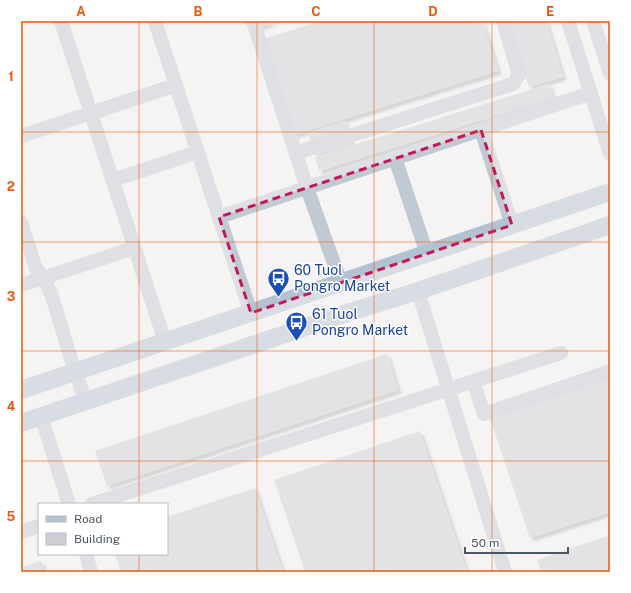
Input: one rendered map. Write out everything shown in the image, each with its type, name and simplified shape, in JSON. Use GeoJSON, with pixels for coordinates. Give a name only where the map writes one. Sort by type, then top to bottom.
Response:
{"type":"FeatureCollection","features":[{"type":"Feature","properties":{"kind":"main road"},"geometry":{"type":"LineString","coordinates":[[21,390],[610,192]]}},
{"type":"Feature","properties":{"kind":"main road"},"geometry":{"type":"LineString","coordinates":[[21,423],[335,317],[418,291],[610,225]]}},
{"type":"Feature","properties":{"kind":"street"},"geometry":{"type":"LineString","coordinates":[[61,21],[165,342]]}},
{"type":"Feature","properties":{"kind":"street"},"geometry":{"type":"LineString","coordinates":[[155,21],[251,313]]}},
{"type":"Feature","properties":{"kind":"street"},"geometry":{"type":"LineString","coordinates":[[253,21],[307,188],[340,283]]}},
{"type":"Feature","properties":{"kind":"street"},"geometry":{"type":"LineString","coordinates":[[296,153],[513,84],[519,75],[503,21]]}},
{"type":"Feature","properties":{"kind":"street"},"geometry":{"type":"LineString","coordinates":[[568,21],[610,154]]}},
{"type":"Feature","properties":{"kind":"street"},"geometry":{"type":"LineString","coordinates":[[593,21],[610,74]]}},
{"type":"Feature","properties":{"kind":"street"},"geometry":{"type":"LineString","coordinates":[[21,136],[176,85]]}},
{"type":"Feature","properties":{"kind":"street"},"geometry":{"type":"LineString","coordinates":[[219,217],[591,93]]}},
{"type":"Feature","properties":{"kind":"street"},"geometry":{"type":"LineString","coordinates":[[481,130],[512,225]]}},
{"type":"Feature","properties":{"kind":"street"},"geometry":{"type":"LineString","coordinates":[[112,180],[198,152]]}},
{"type":"Feature","properties":{"kind":"street"},"geometry":{"type":"LineString","coordinates":[[395,158],[427,254]]}},
{"type":"Feature","properties":{"kind":"street"},"geometry":{"type":"LineString","coordinates":[[21,222],[31,255],[52,296],[75,372],[86,402]]}},
{"type":"Feature","properties":{"kind":"street"},"geometry":{"type":"LineString","coordinates":[[21,285],[134,248]]}},
{"type":"Feature","properties":{"kind":"street"},"geometry":{"type":"LineString","coordinates":[[418,291],[505,572]]}},
{"type":"Feature","properties":{"kind":"street"},"geometry":{"type":"LineString","coordinates":[[95,503],[561,353]]}},
{"type":"Feature","properties":{"kind":"street"},"geometry":{"type":"LineString","coordinates":[[473,381],[484,414],[610,370]]}},
{"type":"Feature","properties":{"kind":"street"},"geometry":{"type":"LineString","coordinates":[[41,416],[69,503]]}},
{"type":"Feature","properties":{"kind":"street"},"geometry":{"type":"LineString","coordinates":[[21,532],[38,526]]}},
{"type":"Feature","properties":{"kind":"street"},"geometry":{"type":"LineString","coordinates":[[86,555],[92,572]]}},
{"type":"Feature","properties":{"kind":"highlighted area"},"geometry":{"type":"Polygon","coordinates":[[[481,130],[512,225],[251,313],[219,217],[481,130]]]}},
{"type":"Feature","properties":{"kind":"building"},"geometry":{"type":"Polygon","coordinates":[[[257,21],[276,21],[259,27],[257,21]]]}},
{"type":"Feature","properties":{"kind":"building"},"geometry":{"type":"Polygon","coordinates":[[[321,21],[483,22],[278,87],[263,39],[321,21]]]}},
{"type":"Feature","properties":{"kind":"building"},"geometry":{"type":"Polygon","coordinates":[[[508,21],[546,21],[563,77],[529,87],[508,21]]]}},
{"type":"Feature","properties":{"kind":"building"},"geometry":{"type":"Polygon","coordinates":[[[483,23],[498,71],[293,135],[278,87],[483,23]]]}},
{"type":"Feature","properties":{"kind":"building"},"geometry":{"type":"Polygon","coordinates":[[[549,84],[553,98],[319,171],[315,157],[549,84]]]}},
{"type":"Feature","properties":{"kind":"building"},"geometry":{"type":"Polygon","coordinates":[[[345,121],[352,144],[314,155],[308,133],[345,121]]]}},
{"type":"Feature","properties":{"kind":"building"},"geometry":{"type":"Polygon","coordinates":[[[387,354],[398,390],[107,486],[95,451],[387,354]]]}},
{"type":"Feature","properties":{"kind":"building"},"geometry":{"type":"Polygon","coordinates":[[[610,378],[610,512],[530,538],[490,418],[610,378]]]}},
{"type":"Feature","properties":{"kind":"building"},"geometry":{"type":"Polygon","coordinates":[[[420,431],[467,572],[305,572],[274,480],[420,431]]]}},
{"type":"Feature","properties":{"kind":"building"},"geometry":{"type":"Polygon","coordinates":[[[255,488],[283,572],[121,572],[115,555],[168,555],[168,517],[255,488]]]}},
{"type":"Feature","properties":{"kind":"building"},"geometry":{"type":"Polygon","coordinates":[[[610,535],[610,572],[541,572],[537,560],[610,535]]]}},
{"type":"Feature","properties":{"kind":"building"},"geometry":{"type":"Polygon","coordinates":[[[41,561],[44,572],[21,572],[21,567],[41,561]]]}},
{"type":"Feature","properties":{"kind":"place","name":"60 Tuol Pongro Market"},"geometry":{"type":"Point","coordinates":[278,298]}},
{"type":"Feature","properties":{"kind":"place","name":"61 Tuol Pongro Market"},"geometry":{"type":"Point","coordinates":[297,342]}}]}
